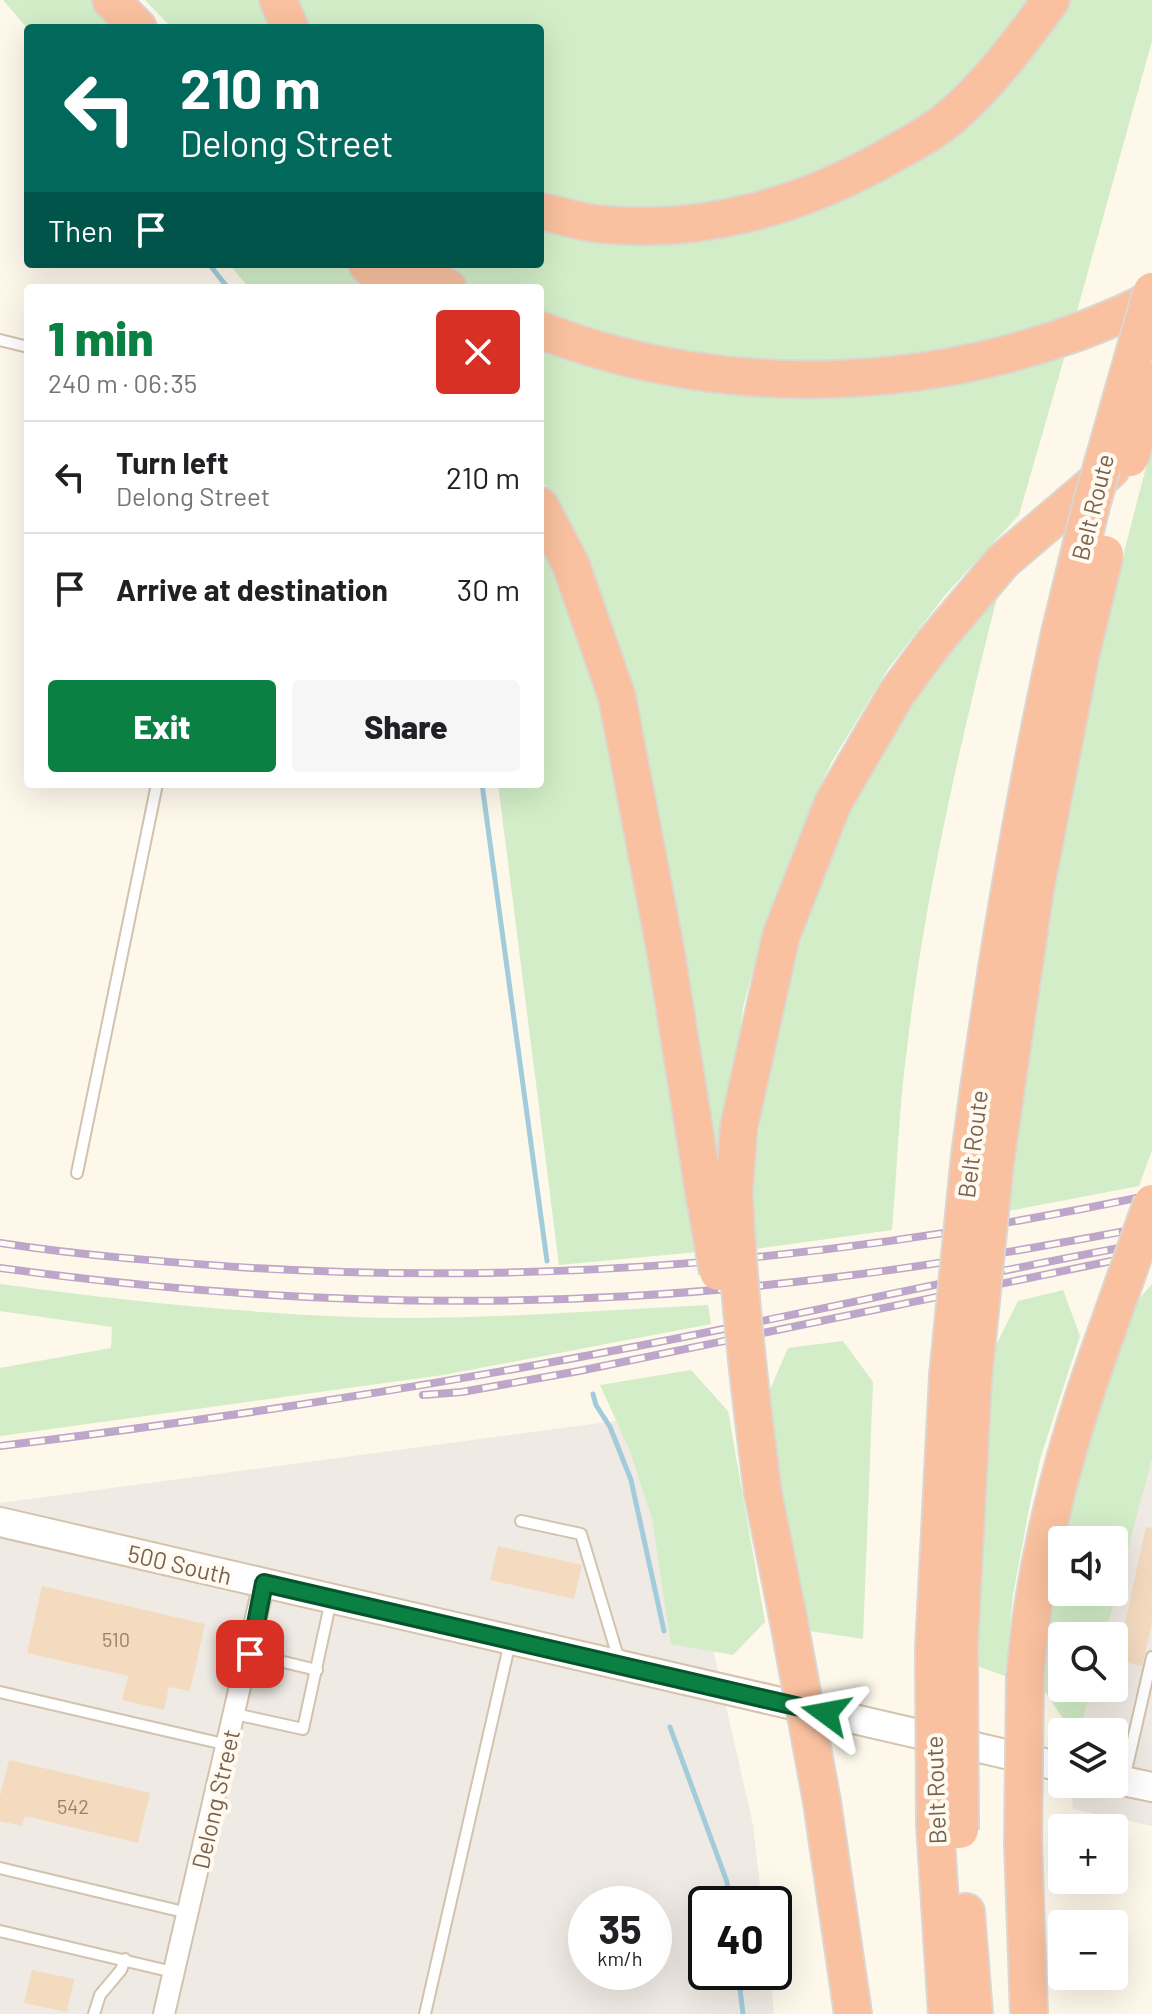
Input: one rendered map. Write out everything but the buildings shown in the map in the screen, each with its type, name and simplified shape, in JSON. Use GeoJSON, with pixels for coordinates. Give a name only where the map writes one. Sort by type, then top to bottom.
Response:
{"type":"FeatureCollection","features":[{"type":"Feature","properties":{"kind":"highway"},"geometry":{"type":"LineString","coordinates":[[111,0],[134,24]]}},
{"type":"Feature","properties":{"kind":"highway"},"geometry":{"type":"LineString","coordinates":[[278,0],[288,24]]}},
{"type":"Feature","properties":{"kind":"highway"},"geometry":{"type":"LineString","coordinates":[[544,212],[599,224],[681,225],[759,213],[853,177],[910,145],[951,117],[991,75],[1051,0]]}},
{"type":"Feature","properties":{"kind":"highway"},"geometry":{"type":"LineString","coordinates":[[371,268],[385,284]]}},
{"type":"Feature","properties":{"kind":"highway"},"geometry":{"type":"LineString","coordinates":[[415,268],[441,284]]}},
{"type":"Feature","properties":{"kind":"highway","name":"Belt Route"},"geometry":{"type":"LineString","coordinates":[[947,2014],[946,1649],[961,1377],[982,1159],[1035,890],[1092,502],[1152,291]]}},
{"type":"Feature","properties":{"kind":"highway"},"geometry":{"type":"LineString","coordinates":[[544,331],[632,359],[707,373],[768,379],[828,379],[961,365],[1058,339],[1152,300]]}},
{"type":"Feature","properties":{"kind":"highway","name":"Belt Route"},"geometry":{"type":"LineString","coordinates":[[1071,643],[1114,518],[1152,381]]}},
{"type":"Feature","properties":{"kind":"highway"},"geometry":{"type":"LineString","coordinates":[[720,1194],[739,1126],[781,936],[833,803],[860,753],[897,693],[933,644],[1002,562],[1152,434]]}},
{"type":"Feature","properties":{"kind":"highway"},"geometry":{"type":"LineString","coordinates":[[544,514],[571,565],[617,697],[666,953],[720,1194],[738,1282],[763,1493],[822,1802],[853,2014]]}},
{"type":"Feature","properties":{"kind":"highway"},"geometry":{"type":"LineString","coordinates":[[1029,2014],[1023,1843],[1023,1727],[1030,1615],[1044,1545],[1082,1402],[1152,1203]]}},
{"type":"Feature","properties":{"kind":"highway","name":"Belt Route"},"geometry":{"type":"LineString","coordinates":[[948,1827],[974,2014]]}},
{"type":"Feature","properties":{"kind":"street","name":"500 South"},"geometry":{"type":"LineString","coordinates":[[0,1522],[1048,1764]]}},
{"type":"Feature","properties":{"kind":"street","name":"Delong Street"},"geometry":{"type":"LineString","coordinates":[[164,2014],[250,1654],[264,1583]]}},
{"type":"Feature","properties":{"kind":"street"},"geometry":{"type":"LineString","coordinates":[[1128,1782],[1152,1787]]}},
{"type":"Feature","properties":{"kind":"lane"},"geometry":{"type":"LineString","coordinates":[[0,340],[24,346]]}},
{"type":"Feature","properties":{"kind":"lane"},"geometry":{"type":"LineString","coordinates":[[77,1173],[156,788]]}},
{"type":"Feature","properties":{"kind":"lane"},"geometry":{"type":"LineString","coordinates":[[521,1521],[581,1534],[620,1665]]}},
{"type":"Feature","properties":{"kind":"lane"},"geometry":{"type":"LineString","coordinates":[[235,1714],[303,1729],[331,1599]]}},
{"type":"Feature","properties":{"kind":"lane"},"geometry":{"type":"LineString","coordinates":[[425,2014],[511,1640]]}},
{"type":"Feature","properties":{"kind":"lane"},"geometry":{"type":"LineString","coordinates":[[250,1654],[317,1670]]}},
{"type":"Feature","properties":{"kind":"lane"},"geometry":{"type":"LineString","coordinates":[[1128,1755],[1148,1698],[1152,1657]]}},
{"type":"Feature","properties":{"kind":"lane"},"geometry":{"type":"LineString","coordinates":[[0,1692],[228,1745]]}},
{"type":"Feature","properties":{"kind":"lane"},"geometry":{"type":"LineString","coordinates":[[0,1868],[188,1913]]}},
{"type":"Feature","properties":{"kind":"lane"},"geometry":{"type":"LineString","coordinates":[[0,1931],[173,1972]]}},
{"type":"Feature","properties":{"kind":"lane"},"geometry":{"type":"LineString","coordinates":[[94,2014],[100,1995],[121,1970],[125,1959]]}},
{"type":"Feature","properties":{"kind":"shaded area"},"geometry":{"type":"Polygon","coordinates":[[[1152,1373],[1152,1826],[1128,1821],[1128,1814],[1096,1814],[1073,1809],[1072,1798],[1128,1798],[1128,1718],[1067,1718],[1066,1702],[1128,1702],[1128,1622],[1085,1622],[1101,1606],[1128,1606],[1128,1526],[1117,1526],[1152,1373]]]}},
{"type":"Feature","properties":{"kind":"shaded area"},"geometry":{"type":"Polygon","coordinates":[[[660,1415],[753,1825],[760,1886],[688,1886],[688,1990],[772,1990],[774,2014],[0,2014],[0,1503],[660,1415]]]}},
{"type":"Feature","properties":{"kind":"green space"},"geometry":{"type":"Polygon","coordinates":[[[3,0],[91,0],[114,24],[24,24],[3,0]]]}},
{"type":"Feature","properties":{"kind":"green space"},"geometry":{"type":"Polygon","coordinates":[[[145,0],[261,0],[269,24],[168,24],[145,0]]]}},
{"type":"Feature","properties":{"kind":"green space"},"geometry":{"type":"Polygon","coordinates":[[[284,0],[1036,0],[949,99],[853,162],[735,203],[643,212],[544,200],[544,24],[294,24],[284,0]]]}},
{"type":"Feature","properties":{"kind":"green space"},"geometry":{"type":"Polygon","coordinates":[[[1060,0],[1152,0],[1152,41],[1074,322],[954,356],[739,367],[544,321],[544,284],[464,284],[438,268],[544,268],[544,221],[841,193],[1060,0]]]}},
{"type":"Feature","properties":{"kind":"green space"},"geometry":{"type":"Polygon","coordinates":[[[232,268],[354,268],[370,284],[246,284],[232,268]]]}},
{"type":"Feature","properties":{"kind":"green space"},"geometry":{"type":"Polygon","coordinates":[[[544,344],[694,385],[1067,348],[1019,515],[946,594],[888,669],[831,763],[809,811],[766,923],[743,1007],[720,1194],[567,531],[544,483],[544,344]]]}},
{"type":"Feature","properties":{"kind":"green space"},"geometry":{"type":"Polygon","coordinates":[[[1152,444],[1152,1150],[1139,1186],[1008,1211],[1035,975],[1107,618],[1152,444]]]}},
{"type":"Feature","properties":{"kind":"green space"},"geometry":{"type":"Polygon","coordinates":[[[544,537],[613,730],[708,1251],[559,1265],[499,788],[544,788],[544,537]]]}},
{"type":"Feature","properties":{"kind":"green space"},"geometry":{"type":"Polygon","coordinates":[[[1004,570],[935,867],[904,1071],[892,1230],[755,1249],[752,1203],[770,1019],[780,969],[861,771],[1004,570]]]}},
{"type":"Feature","properties":{"kind":"green space"},"geometry":{"type":"Polygon","coordinates":[[[0,1284],[175,1305],[350,1317],[485,1317],[708,1305],[711,1324],[443,1375],[0,1436],[0,1368],[111,1348],[112,1327],[0,1311],[0,1284]]]}},
{"type":"Feature","properties":{"kind":"green space"},"geometry":{"type":"Polygon","coordinates":[[[1152,1284],[1152,1458],[1128,1549],[1128,1526],[1063,1526],[1066,1505],[1123,1317],[1152,1284]]]}},
{"type":"Feature","properties":{"kind":"green space"},"geometry":{"type":"Polygon","coordinates":[[[1063,1290],[1080,1336],[1041,1456],[1030,1504],[1013,1595],[1005,1676],[977,1666],[989,1359],[1018,1301],[1063,1290]]]}},
{"type":"Feature","properties":{"kind":"green space"},"geometry":{"type":"Polygon","coordinates":[[[843,1341],[873,1382],[863,1639],[803,1630],[763,1406],[788,1348],[843,1341]]]}},
{"type":"Feature","properties":{"kind":"green space"},"geometry":{"type":"Polygon","coordinates":[[[691,1370],[728,1411],[765,1622],[733,1655],[671,1644],[652,1518],[630,1451],[600,1385],[691,1370]]]}},
{"type":"Feature","properties":{"kind":"green space"},"geometry":{"type":"Polygon","coordinates":[[[1051,1606],[1113,1606],[1109,1622],[1049,1622],[1051,1606]]]}},
{"type":"Feature","properties":{"kind":"green space"},"geometry":{"type":"Polygon","coordinates":[[[1048,1629],[1048,1696],[1040,1684],[1048,1629]]]}},
{"type":"Feature","properties":{"kind":"green space"},"geometry":{"type":"Polygon","coordinates":[[[1052,1702],[1087,1702],[1083,1718],[1063,1718],[1052,1702]]]}},
{"type":"Feature","properties":{"kind":"waterway"},"geometry":{"type":"LineString","coordinates":[[212,268],[225,284]]}},
{"type":"Feature","properties":{"kind":"waterway"},"geometry":{"type":"LineString","coordinates":[[483,788],[547,1261]]}},
{"type":"Feature","properties":{"kind":"waterway"},"geometry":{"type":"LineString","coordinates":[[593,1394],[631,1480],[664,1631]]}},
{"type":"Feature","properties":{"kind":"waterway"},"geometry":{"type":"LineString","coordinates":[[670,1727],[728,1886]]}},
{"type":"Feature","properties":{"kind":"waterway"},"geometry":{"type":"LineString","coordinates":[[740,1990],[743,2014]]}},
{"type":"Feature","properties":{"kind":"railway"},"geometry":{"type":"LineString","coordinates":[[0,1243],[94,1255],[252,1268],[367,1273],[593,1269],[816,1251],[927,1236],[1152,1195]]}},
{"type":"Feature","properties":{"kind":"railway"},"geometry":{"type":"LineString","coordinates":[[0,1268],[237,1293],[395,1300],[553,1299],[698,1291],[828,1278],[958,1260],[1152,1226]]}},
{"type":"Feature","properties":{"kind":"railway"},"geometry":{"type":"LineString","coordinates":[[0,1446],[240,1414],[479,1375],[1152,1242]]}},
{"type":"Feature","properties":{"kind":"railway"},"geometry":{"type":"LineString","coordinates":[[423,1395],[462,1392],[579,1371],[1121,1259]]}},
{"type":"Feature","properties":{"kind":"route"},"geometry":{"type":"LineString","coordinates":[[250,1654],[264,1583],[826,1713]]}}]}
